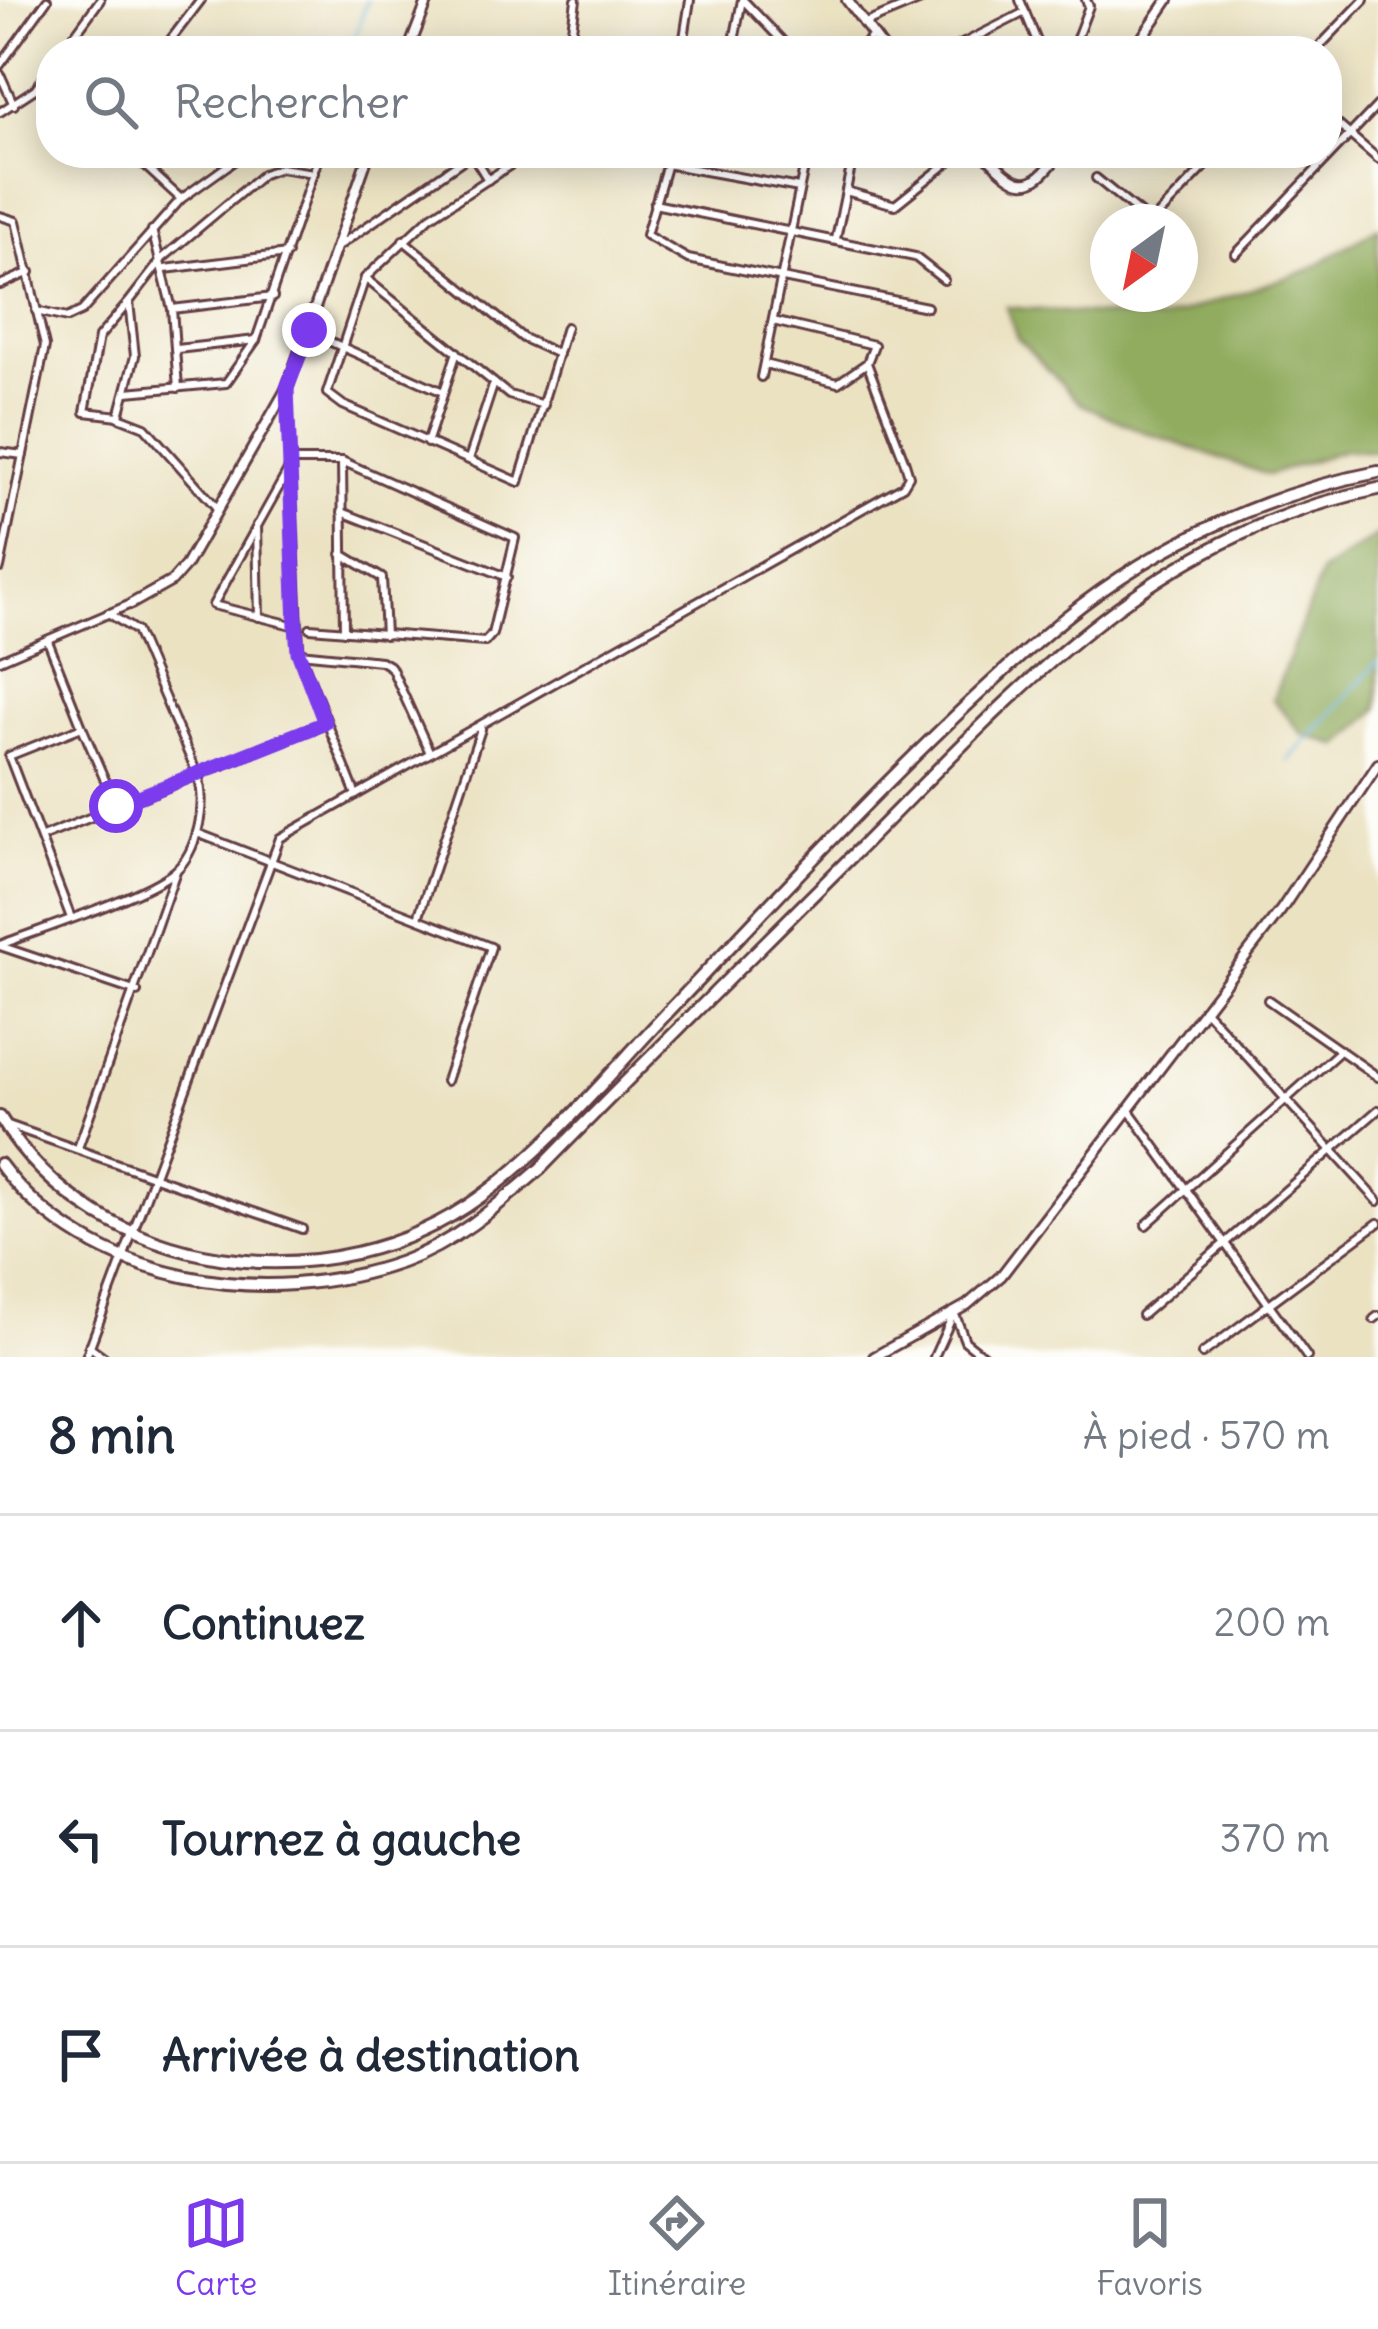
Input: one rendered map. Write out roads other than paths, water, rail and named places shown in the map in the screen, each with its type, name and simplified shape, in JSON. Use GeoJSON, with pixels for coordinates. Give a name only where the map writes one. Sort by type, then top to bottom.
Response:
{"type":"FeatureCollection","features":[{"type":"Feature","properties":{"kind":"highway"},"geometry":{"type":"LineString","coordinates":[[2,1121],[52,1183],[131,1232],[178,1251],[294,1263],[354,1255],[445,1219],[528,1159],[779,896],[1048,632],[1175,545],[1236,515],[1335,480],[1378,472]]}},
{"type":"Feature","properties":{"kind":"highway"},"geometry":{"type":"LineString","coordinates":[[0,1164],[38,1207],[76,1234],[122,1256],[196,1279],[278,1285],[359,1274],[451,1239],[539,1170],[1024,684],[1117,603],[1184,560],[1243,531],[1330,499],[1378,489]]}},
{"type":"Feature","properties":{"kind":"street"},"geometry":{"type":"LineString","coordinates":[[14,105],[0,69],[47,0]]}},
{"type":"Feature","properties":{"kind":"street"},"geometry":{"type":"LineString","coordinates":[[74,36],[100,0]]}},
{"type":"Feature","properties":{"kind":"street"},"geometry":{"type":"LineString","coordinates":[[173,36],[201,0]]}},
{"type":"Feature","properties":{"kind":"street"},"geometry":{"type":"LineString","coordinates":[[414,36],[428,0]]}},
{"type":"Feature","properties":{"kind":"street"},"geometry":{"type":"LineString","coordinates":[[571,36],[575,0]]}},
{"type":"Feature","properties":{"kind":"street"},"geometry":{"type":"LineString","coordinates":[[685,36],[691,0]]}},
{"type":"Feature","properties":{"kind":"street"},"geometry":{"type":"LineString","coordinates":[[736,36],[743,0]]}},
{"type":"Feature","properties":{"kind":"street"},"geometry":{"type":"LineString","coordinates":[[743,0],[778,36]]}},
{"type":"Feature","properties":{"kind":"street"},"geometry":{"type":"LineString","coordinates":[[847,0],[871,36]]}},
{"type":"Feature","properties":{"kind":"street"},"geometry":{"type":"LineString","coordinates":[[863,24],[921,0]]}},
{"type":"Feature","properties":{"kind":"street"},"geometry":{"type":"LineString","coordinates":[[1020,0],[1035,36]]}},
{"type":"Feature","properties":{"kind":"street"},"geometry":{"type":"LineString","coordinates":[[1078,36],[1089,6],[1086,0]]}},
{"type":"Feature","properties":{"kind":"street"},"geometry":{"type":"LineString","coordinates":[[1143,36],[1168,0]]}},
{"type":"Feature","properties":{"kind":"street"},"geometry":{"type":"LineString","coordinates":[[1329,36],[1364,0]]}},
{"type":"Feature","properties":{"kind":"street"},"geometry":{"type":"LineString","coordinates":[[985,36],[1025,12]]}},
{"type":"Feature","properties":{"kind":"street"},"geometry":{"type":"LineString","coordinates":[[0,112],[36,82]]}},
{"type":"Feature","properties":{"kind":"street"},"geometry":{"type":"LineString","coordinates":[[1342,142],[1378,105]]}},
{"type":"Feature","properties":{"kind":"street"},"geometry":{"type":"LineString","coordinates":[[1342,130],[1378,159]]}},
{"type":"Feature","properties":{"kind":"street"},"geometry":{"type":"LineString","coordinates":[[147,168],[181,199]]}},
{"type":"Feature","properties":{"kind":"street"},"geometry":{"type":"LineString","coordinates":[[36,311],[67,318],[82,310],[181,199],[224,168]]}},
{"type":"Feature","properties":{"kind":"street"},"geometry":{"type":"LineString","coordinates":[[220,511],[145,427],[85,412],[82,404],[99,337],[164,258],[263,174],[280,168],[314,172]]}},
{"type":"Feature","properties":{"kind":"street"},"geometry":{"type":"LineString","coordinates":[[127,392],[226,383],[256,340],[315,168]]}},
{"type":"Feature","properties":{"kind":"street"},"geometry":{"type":"LineString","coordinates":[[0,660],[131,604],[172,580],[220,511],[287,388],[364,168]]}},
{"type":"Feature","properties":{"kind":"street"},"geometry":{"type":"LineString","coordinates":[[334,250],[451,168]]}},
{"type":"Feature","properties":{"kind":"street"},"geometry":{"type":"LineString","coordinates":[[481,168],[488,180]]}},
{"type":"Feature","properties":{"kind":"street"},"geometry":{"type":"LineString","coordinates":[[506,168],[404,240],[365,278],[327,393],[519,482],[566,327]]}},
{"type":"Feature","properties":{"kind":"street"},"geometry":{"type":"LineString","coordinates":[[665,168],[646,236],[688,260],[927,307]]}},
{"type":"Feature","properties":{"kind":"street"},"geometry":{"type":"LineString","coordinates":[[688,168],[799,188]]}},
{"type":"Feature","properties":{"kind":"street"},"geometry":{"type":"LineString","coordinates":[[761,376],[804,168]]}},
{"type":"Feature","properties":{"kind":"street"},"geometry":{"type":"LineString","coordinates":[[836,239],[851,168]]}},
{"type":"Feature","properties":{"kind":"street"},"geometry":{"type":"LineString","coordinates":[[846,191],[895,205],[941,168]]}},
{"type":"Feature","properties":{"kind":"street"},"geometry":{"type":"LineString","coordinates":[[1002,168],[1014,181],[1032,183],[1046,168]]}},
{"type":"Feature","properties":{"kind":"street"},"geometry":{"type":"LineString","coordinates":[[1168,204],[1203,168]]}},
{"type":"Feature","properties":{"kind":"street"},"geometry":{"type":"LineString","coordinates":[[1236,254],[1318,168]]}},
{"type":"Feature","properties":{"kind":"street"},"geometry":{"type":"LineString","coordinates":[[1096,178],[1128,204]]}},
{"type":"Feature","properties":{"kind":"street"},"geometry":{"type":"LineString","coordinates":[[654,204],[915,257],[944,280]]}},
{"type":"Feature","properties":{"kind":"street"},"geometry":{"type":"LineString","coordinates":[[0,216],[16,221],[45,346],[0,568]]}},
{"type":"Feature","properties":{"kind":"street"},"geometry":{"type":"LineString","coordinates":[[152,230],[166,269],[178,388]]}},
{"type":"Feature","properties":{"kind":"street"},"geometry":{"type":"LineString","coordinates":[[404,240],[523,338],[558,354]]}},
{"type":"Feature","properties":{"kind":"street"},"geometry":{"type":"LineString","coordinates":[[166,269],[287,254]]}},
{"type":"Feature","properties":{"kind":"street"},"geometry":{"type":"LineString","coordinates":[[0,285],[30,272]]}},
{"type":"Feature","properties":{"kind":"street"},"geometry":{"type":"LineString","coordinates":[[365,278],[509,395],[544,405]]}},
{"type":"Feature","properties":{"kind":"street"},"geometry":{"type":"LineString","coordinates":[[172,309],[273,297]]}},
{"type":"Feature","properties":{"kind":"street"},"geometry":{"type":"LineString","coordinates":[[118,417],[134,356],[129,302]]}},
{"type":"Feature","properties":{"kind":"street"},"geometry":{"type":"LineString","coordinates":[[764,364],[838,383],[867,362],[874,345],[773,321]]}},
{"type":"Feature","properties":{"kind":"street"},"geometry":{"type":"LineString","coordinates":[[322,338],[443,392]]}},
{"type":"Feature","properties":{"kind":"street"},"geometry":{"type":"LineString","coordinates":[[175,349],[256,340]]}},
{"type":"Feature","properties":{"kind":"street"},"geometry":{"type":"LineString","coordinates":[[427,443],[457,352]]}},
{"type":"Feature","properties":{"kind":"street"},"geometry":{"type":"LineString","coordinates":[[86,1357],[280,838],[903,486],[908,476],[904,460],[867,362]]}},
{"type":"Feature","properties":{"kind":"street"},"geometry":{"type":"LineString","coordinates":[[469,461],[494,383]]}},
{"type":"Feature","properties":{"kind":"street"},"geometry":{"type":"LineString","coordinates":[[287,388],[298,652],[356,795]]}},
{"type":"Feature","properties":{"kind":"street"},"geometry":{"type":"LineString","coordinates":[[1,450],[22,455]]}},
{"type":"Feature","properties":{"kind":"street"},"geometry":{"type":"LineString","coordinates":[[290,464],[342,461],[515,538],[485,642],[310,628]]}},
{"type":"Feature","properties":{"kind":"street"},"geometry":{"type":"LineString","coordinates":[[342,461],[344,631]]}},
{"type":"Feature","properties":{"kind":"street"},"geometry":{"type":"LineString","coordinates":[[290,464],[213,605],[296,626]]}},
{"type":"Feature","properties":{"kind":"street"},"geometry":{"type":"LineString","coordinates":[[341,512],[507,577]]}},
{"type":"Feature","properties":{"kind":"street"},"geometry":{"type":"LineString","coordinates":[[256,525],[259,617]]}},
{"type":"Feature","properties":{"kind":"street"},"geometry":{"type":"LineString","coordinates":[[342,554],[382,578],[385,635]]}},
{"type":"Feature","properties":{"kind":"street"},"geometry":{"type":"LineString","coordinates":[[78,1148],[176,871],[196,833],[204,795],[136,631],[108,613]]}},
{"type":"Feature","properties":{"kind":"street"},"geometry":{"type":"LineString","coordinates":[[48,640],[116,806]]}},
{"type":"Feature","properties":{"kind":"street"},"geometry":{"type":"LineString","coordinates":[[298,652],[381,661],[391,667],[430,753]]}},
{"type":"Feature","properties":{"kind":"street"},"geometry":{"type":"LineString","coordinates":[[42,837],[325,723]]}},
{"type":"Feature","properties":{"kind":"street"},"geometry":{"type":"LineString","coordinates":[[418,918],[482,725]]}},
{"type":"Feature","properties":{"kind":"street"},"geometry":{"type":"LineString","coordinates":[[71,918],[9,756],[82,727]]}},
{"type":"Feature","properties":{"kind":"street"},"geometry":{"type":"LineString","coordinates":[[874,1357],[954,1312],[1001,1276],[1312,866],[1378,764]]}},
{"type":"Feature","properties":{"kind":"street"},"geometry":{"type":"LineString","coordinates":[[196,833],[490,947],[446,1081]]}},
{"type":"Feature","properties":{"kind":"street"},"geometry":{"type":"LineString","coordinates":[[0,946],[176,871]]}},
{"type":"Feature","properties":{"kind":"street"},"geometry":{"type":"LineString","coordinates":[[0,946],[137,992]]}},
{"type":"Feature","properties":{"kind":"street"},"geometry":{"type":"LineString","coordinates":[[1268,1000],[1378,1077]]}},
{"type":"Feature","properties":{"kind":"street"},"geometry":{"type":"LineString","coordinates":[[1204,1009],[1378,1201]]}},
{"type":"Feature","properties":{"kind":"street"},"geometry":{"type":"LineString","coordinates":[[1146,1225],[1341,1050]]}},
{"type":"Feature","properties":{"kind":"street"},"geometry":{"type":"LineString","coordinates":[[1128,1109],[1307,1357]]}},
{"type":"Feature","properties":{"kind":"street"},"geometry":{"type":"LineString","coordinates":[[1142,1315],[1378,1110]]}},
{"type":"Feature","properties":{"kind":"street"},"geometry":{"type":"LineString","coordinates":[[2,1121],[302,1229]]}},
{"type":"Feature","properties":{"kind":"street"},"geometry":{"type":"LineString","coordinates":[[1202,1354],[1378,1223]]}},
{"type":"Feature","properties":{"kind":"street"},"geometry":{"type":"LineString","coordinates":[[934,1357],[954,1312]]}},
{"type":"Feature","properties":{"kind":"street"},"geometry":{"type":"LineString","coordinates":[[954,1312],[965,1341],[985,1357]]}},
{"type":"Feature","properties":{"kind":"street"},"geometry":{"type":"LineString","coordinates":[[89,1346],[104,1357]]}},
{"type":"Feature","properties":{"kind":"waterway"},"geometry":{"type":"LineString","coordinates":[[356,36],[367,0]]}},
{"type":"Feature","properties":{"kind":"waterway"},"geometry":{"type":"LineString","coordinates":[[1288,761],[1378,662]]}}]}
